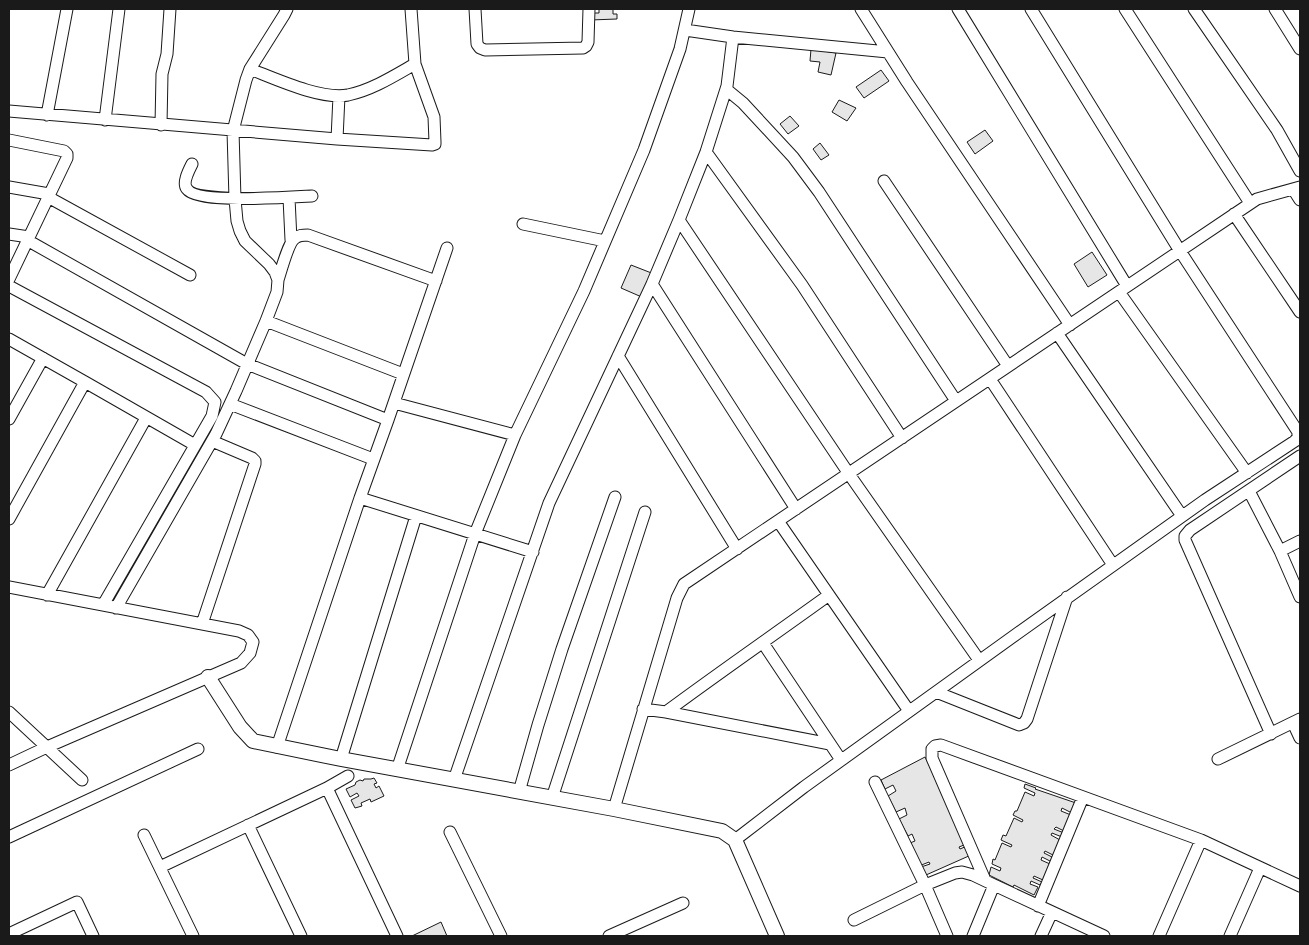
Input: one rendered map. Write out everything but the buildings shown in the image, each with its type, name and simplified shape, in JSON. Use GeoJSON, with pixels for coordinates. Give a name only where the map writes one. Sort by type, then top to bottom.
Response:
{"type":"FeatureCollection","features":[{"type":"Feature","properties":{"kind":"street"},"geometry":{"type":"LineString","coordinates":[[47,115],[67,9]]}},
{"type":"Feature","properties":{"kind":"street"},"geometry":{"type":"LineString","coordinates":[[105,120],[119,9]]}},
{"type":"Feature","properties":{"kind":"street"},"geometry":{"type":"LineString","coordinates":[[161,124],[162,74],[167,51],[170,9]]}},
{"type":"Feature","properties":{"kind":"street"},"geometry":{"type":"LineString","coordinates":[[278,280],[269,264],[245,241],[237,221],[233,131],[250,69],[286,9]]}},
{"type":"Feature","properties":{"kind":"street"},"geometry":{"type":"LineString","coordinates":[[9,111],[233,131],[435,144],[434,117],[415,64],[411,9]]}},
{"type":"Feature","properties":{"kind":"street"},"geometry":{"type":"LineString","coordinates":[[475,9],[477,44],[485,50],[583,48],[588,42],[589,9]]}},
{"type":"Feature","properties":{"kind":"street"},"geometry":{"type":"LineString","coordinates":[[397,770],[430,674],[474,534],[514,435],[584,291],[644,150],[680,49],[689,9]]}},
{"type":"Feature","properties":{"kind":"street"},"geometry":{"type":"LineString","coordinates":[[861,9],[912,90],[1070,325]]}},
{"type":"Feature","properties":{"kind":"street"},"geometry":{"type":"LineString","coordinates":[[958,9],[1123,289],[1247,473]]}},
{"type":"Feature","properties":{"kind":"street"},"geometry":{"type":"LineString","coordinates":[[735,840],[841,760],[1067,597],[1182,516],[1295,441],[1298,437],[1298,432],[1180,251],[1030,9]]}},
{"type":"Feature","properties":{"kind":"street"},"geometry":{"type":"LineString","coordinates":[[1125,9],[1250,203]]}},
{"type":"Feature","properties":{"kind":"street"},"geometry":{"type":"LineString","coordinates":[[1194,9],[1276,130],[1300,170]]}},
{"type":"Feature","properties":{"kind":"street"},"geometry":{"type":"LineString","coordinates":[[1275,9],[1299,43]]}},
{"type":"Feature","properties":{"kind":"street"},"geometry":{"type":"LineString","coordinates":[[685,30],[733,37],[888,52]]}},
{"type":"Feature","properties":{"kind":"street"},"geometry":{"type":"LineString","coordinates":[[454,780],[549,503],[652,284],[706,152],[726,90],[733,37]]}},
{"type":"Feature","properties":{"kind":"street"},"geometry":{"type":"LineString","coordinates":[[250,69],[303,88],[339,96],[349,95],[374,87],[415,64]]}},
{"type":"Feature","properties":{"kind":"street"},"geometry":{"type":"LineString","coordinates":[[726,90],[743,103],[793,157],[819,192],[956,401]]}},
{"type":"Feature","properties":{"kind":"street"},"geometry":{"type":"LineString","coordinates":[[337,139],[339,96]]}},
{"type":"Feature","properties":{"kind":"street"},"geometry":{"type":"LineString","coordinates":[[9,140],[66,152],[67,158],[9,279]]}},
{"type":"Feature","properties":{"kind":"street"},"geometry":{"type":"LineString","coordinates":[[706,152],[802,285],[902,438]]}},
{"type":"Feature","properties":{"kind":"street"},"geometry":{"type":"LineString","coordinates":[[192,164],[185,182],[186,189],[198,196],[235,198],[312,196]]}},
{"type":"Feature","properties":{"kind":"street"},"geometry":{"type":"LineString","coordinates":[[884,181],[1008,366]]}},
{"type":"Feature","properties":{"kind":"street"},"geometry":{"type":"LineString","coordinates":[[9,187],[49,195],[190,276]]}},
{"type":"Feature","properties":{"kind":"street"},"geometry":{"type":"LineString","coordinates":[[614,809],[677,598],[684,584],[1258,198],[1297,188],[1300,200]]}},
{"type":"Feature","properties":{"kind":"street"},"geometry":{"type":"LineString","coordinates":[[116,608],[212,441],[266,321],[277,292],[278,280],[292,240],[289,198]]}},
{"type":"Feature","properties":{"kind":"street"},"geometry":{"type":"LineString","coordinates":[[1234,214],[1300,312]]}},
{"type":"Feature","properties":{"kind":"street"},"geometry":{"type":"LineString","coordinates":[[679,220],[849,474],[979,660]]}},
{"type":"Feature","properties":{"kind":"street"},"geometry":{"type":"LineString","coordinates":[[523,224],[605,241]]}},
{"type":"Feature","properties":{"kind":"street"},"geometry":{"type":"LineString","coordinates":[[9,234],[28,238],[247,364],[388,420]]}},
{"type":"Feature","properties":{"kind":"street"},"geometry":{"type":"LineString","coordinates":[[292,240],[299,236],[308,235],[436,281]]}},
{"type":"Feature","properties":{"kind":"street"},"geometry":{"type":"LineString","coordinates":[[278,747],[360,498],[447,248]]}},
{"type":"Feature","properties":{"kind":"street"},"geometry":{"type":"LineString","coordinates":[[652,284],[796,509]]}},
{"type":"Feature","properties":{"kind":"street"},"geometry":{"type":"LineString","coordinates":[[9,286],[206,392],[215,402],[212,416],[103,605]]}},
{"type":"Feature","properties":{"kind":"street"},"geometry":{"type":"LineString","coordinates":[[266,321],[403,374]]}},
{"type":"Feature","properties":{"kind":"street"},"geometry":{"type":"LineString","coordinates":[[1057,333],[1182,516]]}},
{"type":"Feature","properties":{"kind":"street"},"geometry":{"type":"LineString","coordinates":[[9,339],[195,445]]}},
{"type":"Feature","properties":{"kind":"street"},"geometry":{"type":"LineString","coordinates":[[618,356],[737,549]]}},
{"type":"Feature","properties":{"kind":"street"},"geometry":{"type":"LineString","coordinates":[[9,419],[43,358]]}},
{"type":"Feature","properties":{"kind":"street"},"geometry":{"type":"LineString","coordinates":[[990,379],[1113,565]]}},
{"type":"Feature","properties":{"kind":"street"},"geometry":{"type":"LineString","coordinates":[[9,519],[85,382]]}},
{"type":"Feature","properties":{"kind":"street"},"geometry":{"type":"LineString","coordinates":[[394,403],[514,435]]}},
{"type":"Feature","properties":{"kind":"street"},"geometry":{"type":"LineString","coordinates":[[230,404],[373,460]]}},
{"type":"Feature","properties":{"kind":"street"},"geometry":{"type":"LineString","coordinates":[[46,595],[146,418]]}},
{"type":"Feature","properties":{"kind":"street"},"geometry":{"type":"LineString","coordinates":[[202,624],[256,464],[252,458],[212,441]]}},
{"type":"Feature","properties":{"kind":"street"},"geometry":{"type":"LineString","coordinates":[[1271,734],[1185,540],[1190,530],[1300,456]]}},
{"type":"Feature","properties":{"kind":"street"},"geometry":{"type":"LineString","coordinates":[[1249,491],[1280,551],[1300,597]]}},
{"type":"Feature","properties":{"kind":"street"},"geometry":{"type":"LineString","coordinates":[[519,792],[562,649],[614,497]]}},
{"type":"Feature","properties":{"kind":"street"},"geometry":{"type":"LineString","coordinates":[[360,498],[533,552]]}},
{"type":"Feature","properties":{"kind":"street"},"geometry":{"type":"LineString","coordinates":[[552,798],[645,512]]}},
{"type":"Feature","properties":{"kind":"street"},"geometry":{"type":"LineString","coordinates":[[341,759],[416,516]]}},
{"type":"Feature","properties":{"kind":"street"},"geometry":{"type":"LineString","coordinates":[[778,521],[909,711]]}},
{"type":"Feature","properties":{"kind":"street"},"geometry":{"type":"LineString","coordinates":[[1280,551],[1300,541]]}},
{"type":"Feature","properties":{"kind":"street"},"geometry":{"type":"LineString","coordinates":[[9,588],[239,631],[248,635],[253,642],[250,653],[240,663],[9,765]]}},
{"type":"Feature","properties":{"kind":"street"},"geometry":{"type":"LineString","coordinates":[[666,712],[829,595]]}},
{"type":"Feature","properties":{"kind":"street"},"geometry":{"type":"LineString","coordinates":[[936,692],[1018,725],[1024,723],[1027,719],[1067,597]]}},
{"type":"Feature","properties":{"kind":"street"},"geometry":{"type":"LineString","coordinates":[[763,643],[841,760]]}},
{"type":"Feature","properties":{"kind":"street"},"geometry":{"type":"LineString","coordinates":[[208,677],[240,727],[253,741],[722,831],[735,840],[777,936]]}},
{"type":"Feature","properties":{"kind":"street"},"geometry":{"type":"LineString","coordinates":[[643,709],[830,744]]}},
{"type":"Feature","properties":{"kind":"street"},"geometry":{"type":"LineString","coordinates":[[9,712],[82,780]]}},
{"type":"Feature","properties":{"kind":"street"},"geometry":{"type":"LineString","coordinates":[[1218,759],[1297,721],[1300,738]]}},
{"type":"Feature","properties":{"kind":"street"},"geometry":{"type":"LineString","coordinates":[[972,936],[990,883],[932,758],[932,749],[941,744],[1201,840],[1300,886]]}},
{"type":"Feature","properties":{"kind":"street"},"geometry":{"type":"LineString","coordinates":[[9,836],[198,749]]}},
{"type":"Feature","properties":{"kind":"street"},"geometry":{"type":"LineString","coordinates":[[160,867],[327,788],[348,776]]}},
{"type":"Feature","properties":{"kind":"street"},"geometry":{"type":"LineString","coordinates":[[875,782],[925,885],[947,936]]}},
{"type":"Feature","properties":{"kind":"street"},"geometry":{"type":"LineString","coordinates":[[327,788],[397,936]]}},
{"type":"Feature","properties":{"kind":"street"},"geometry":{"type":"LineString","coordinates":[[1038,906],[1083,797]]}},
{"type":"Feature","properties":{"kind":"street"},"geometry":{"type":"LineString","coordinates":[[248,825],[301,936]]}},
{"type":"Feature","properties":{"kind":"street"},"geometry":{"type":"LineString","coordinates":[[450,832],[501,936]]}},
{"type":"Feature","properties":{"kind":"street"},"geometry":{"type":"LineString","coordinates":[[144,834],[193,936]]}},
{"type":"Feature","properties":{"kind":"street"},"geometry":{"type":"LineString","coordinates":[[1159,936],[1201,840]]}},
{"type":"Feature","properties":{"kind":"street"},"geometry":{"type":"LineString","coordinates":[[1230,936],[1260,868]]}},
{"type":"Feature","properties":{"kind":"street"},"geometry":{"type":"LineString","coordinates":[[854,920],[925,885],[962,872],[1104,936]]}},
{"type":"Feature","properties":{"kind":"street"},"geometry":{"type":"LineString","coordinates":[[9,934],[77,902],[92,936]]}},
{"type":"Feature","properties":{"kind":"street"},"geometry":{"type":"LineString","coordinates":[[609,936],[682,902]]}},
{"type":"Feature","properties":{"kind":"street"},"geometry":{"type":"LineString","coordinates":[[1042,936],[1052,912]]}}]}
